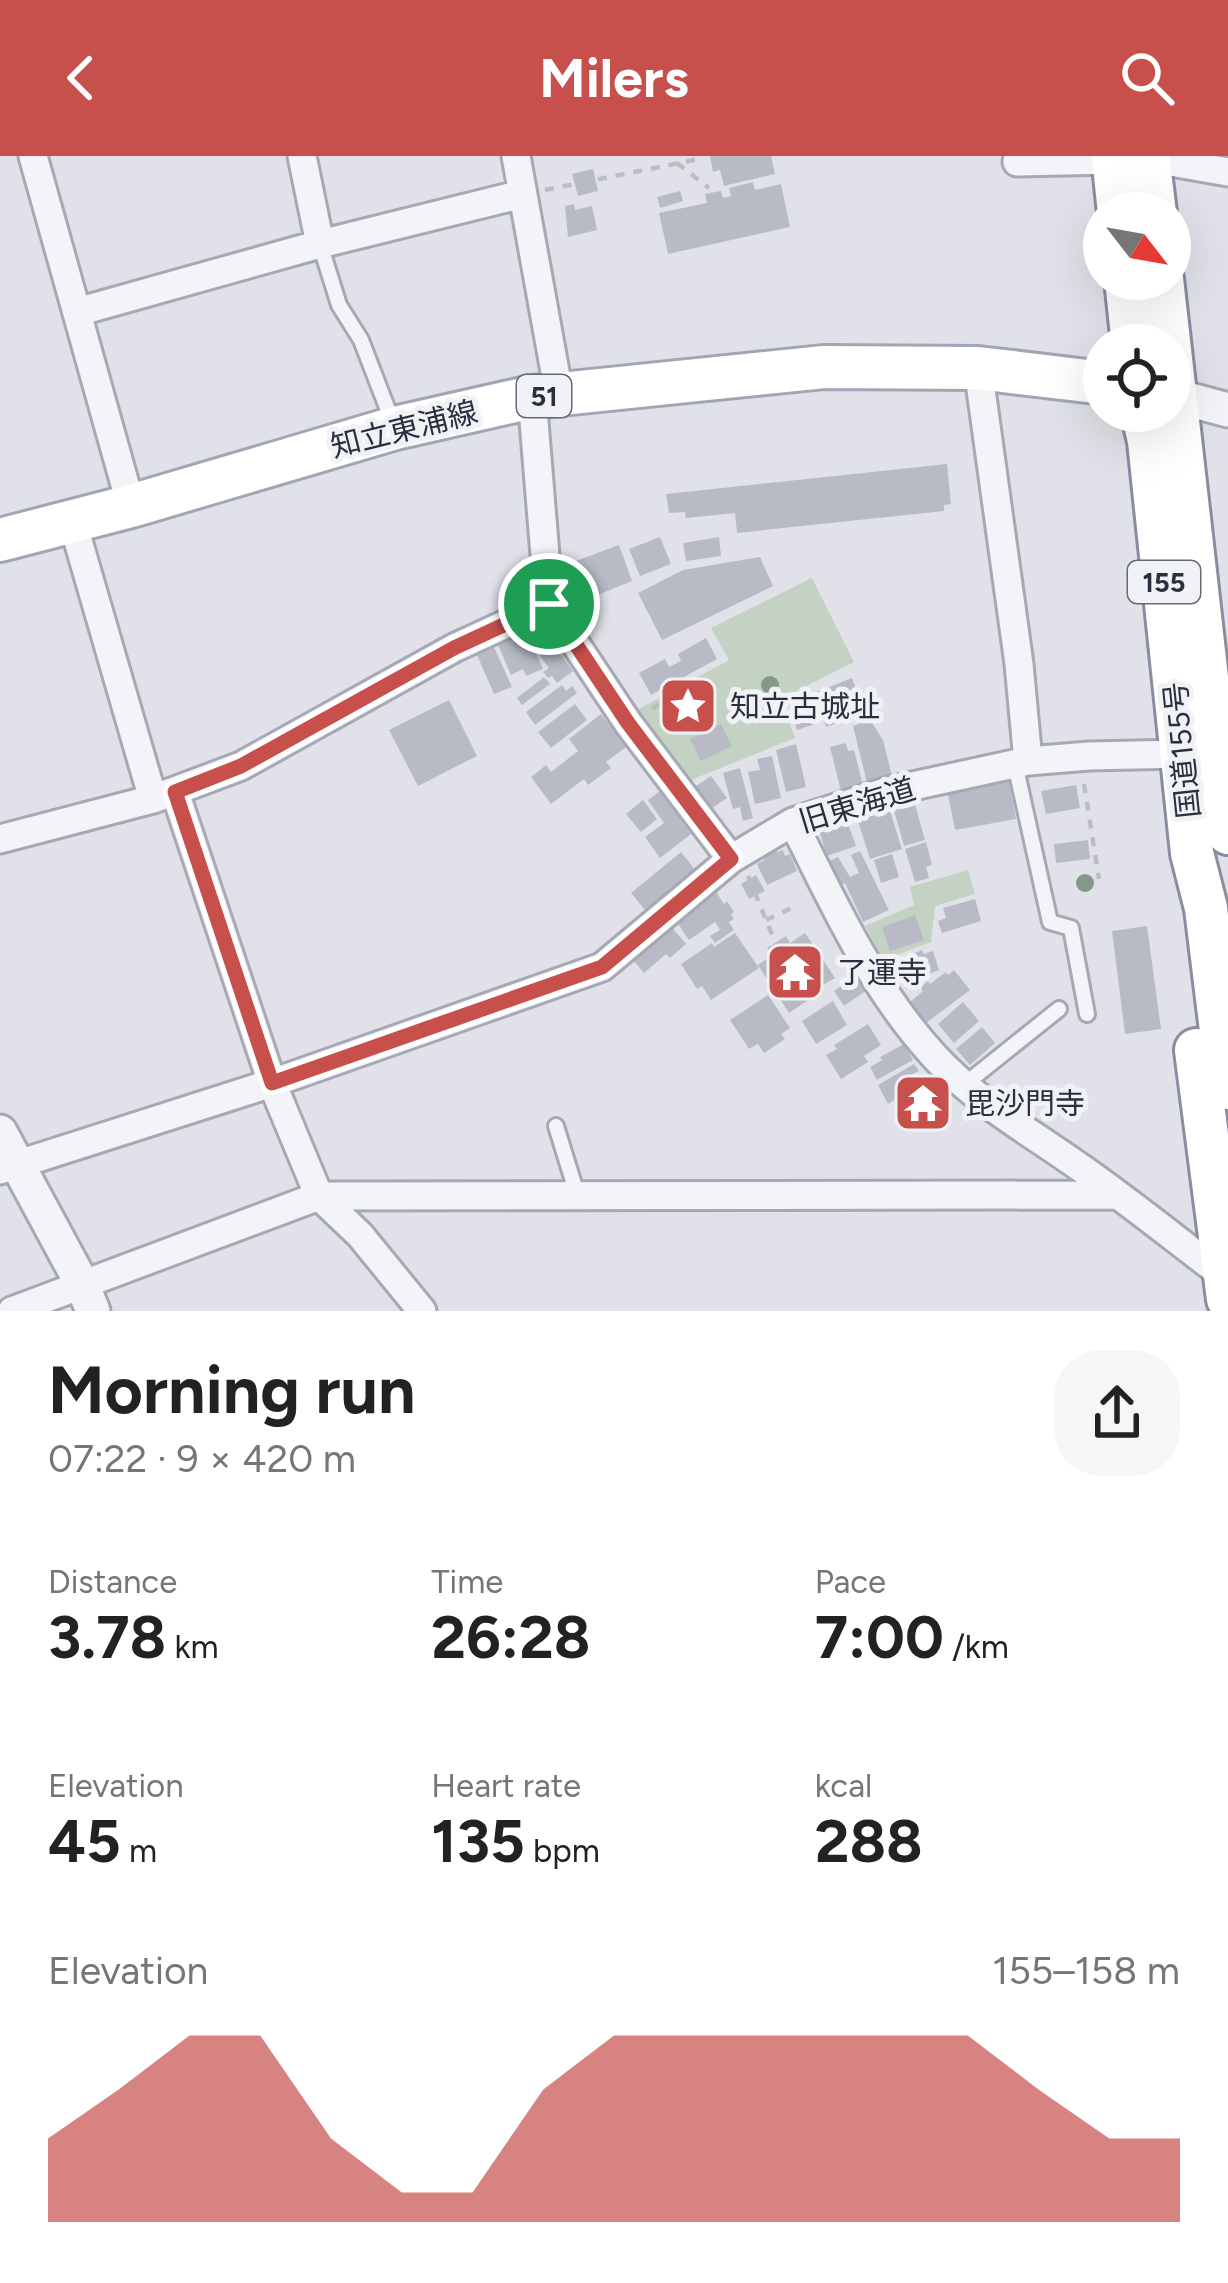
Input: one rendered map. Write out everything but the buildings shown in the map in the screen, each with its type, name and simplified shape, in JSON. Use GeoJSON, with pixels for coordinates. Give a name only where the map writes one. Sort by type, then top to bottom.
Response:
{"type":"FeatureCollection","features":[{"type":"Feature","properties":{"kind":"main road"},"geometry":{"type":"LineString","coordinates":[[1124,192],[1131,158]]}},
{"type":"Feature","properties":{"kind":"main road"},"geometry":{"type":"LineString","coordinates":[[1131,158],[1145,192]]}},
{"type":"Feature","properties":{"kind":"main road","name":"知立東浦線"},"geometry":{"type":"LineString","coordinates":[[0,540],[395,428],[546,396],[824,367],[978,368],[1083,380]]}},
{"type":"Feature","properties":{"kind":"main road","name":"国道155号"},"geometry":{"type":"LineString","coordinates":[[1174,432],[1180,449],[1209,763],[1205,908],[1228,1088]]}},
{"type":"Feature","properties":{"kind":"main road","name":"155"},"geometry":{"type":"LineString","coordinates":[[1210,843],[1184,950],[1227,1285]]}},
{"type":"Feature","properties":{"kind":"street"},"geometry":{"type":"LineString","coordinates":[[33,156],[131,506]]}},
{"type":"Feature","properties":{"kind":"street"},"geometry":{"type":"LineString","coordinates":[[302,156],[320,244]]}},
{"type":"Feature","properties":{"kind":"street"},"geometry":{"type":"LineString","coordinates":[[516,156],[546,396],[549,604],[628,723],[735,857]]}},
{"type":"Feature","properties":{"kind":"street"},"geometry":{"type":"LineString","coordinates":[[1018,156],[1017,162],[1131,158],[1228,172]]}},
{"type":"Feature","properties":{"kind":"street"},"geometry":{"type":"LineString","coordinates":[[77,312],[522,194]]}},
{"type":"Feature","properties":{"kind":"street"},"geometry":{"type":"LineString","coordinates":[[978,368],[1019,664],[1022,763]]}},
{"type":"Feature","properties":{"kind":"street"},"geometry":{"type":"LineString","coordinates":[[1191,407],[1227,414]]}},
{"type":"Feature","properties":{"kind":"street"},"geometry":{"type":"LineString","coordinates":[[72,520],[164,796],[272,1083],[320,1196],[360,1235],[422,1311]]}},
{"type":"Feature","properties":{"kind":"street"},"geometry":{"type":"LineString","coordinates":[[0,839],[164,796],[241,766],[454,648],[549,604]]}},
{"type":"Feature","properties":{"kind":"street","name":"旧東海道"},"geometry":{"type":"LineString","coordinates":[[9,1167],[272,1083],[602,967],[735,857],[794,822],[885,792],[1022,763],[1080,756],[1209,763]]}},
{"type":"Feature","properties":{"kind":"street"},"geometry":{"type":"LineString","coordinates":[[794,822],[837,913],[901,1016],[935,1057],[964,1085],[1092,1166],[1116,1195],[1166,1222],[1227,1285]]}},
{"type":"Feature","properties":{"kind":"street"},"geometry":{"type":"LineString","coordinates":[[0,1132],[9,1167],[88,1298]]}},
{"type":"Feature","properties":{"kind":"street"},"geometry":{"type":"LineString","coordinates":[[12,1311],[88,1298],[320,1196],[1116,1195]]}},
{"type":"Feature","properties":{"kind":"lane"},"geometry":{"type":"LineString","coordinates":[[320,244],[339,305],[362,340],[395,428]]}},
{"type":"Feature","properties":{"kind":"lane"},"geometry":{"type":"LineString","coordinates":[[1022,763],[1050,922],[1071,928],[1087,1013]]}},
{"type":"Feature","properties":{"kind":"lane"},"geometry":{"type":"LineString","coordinates":[[964,1085],[1059,1009]]}},
{"type":"Feature","properties":{"kind":"lane"},"geometry":{"type":"LineString","coordinates":[[556,1126],[577,1194]]}},
{"type":"Feature","properties":{"kind":"path"},"geometry":{"type":"LineString","coordinates":[[522,194],[704,158]]}},
{"type":"Feature","properties":{"kind":"path"},"geometry":{"type":"LineString","coordinates":[[677,163],[709,188]]}},
{"type":"Feature","properties":{"kind":"path"},"geometry":{"type":"LineString","coordinates":[[628,723],[699,682]]}},
{"type":"Feature","properties":{"kind":"path"},"geometry":{"type":"LineString","coordinates":[[1080,756],[1099,879]]}},
{"type":"Feature","properties":{"kind":"path"},"geometry":{"type":"LineString","coordinates":[[735,857],[773,938]]}},
{"type":"Feature","properties":{"kind":"path"},"geometry":{"type":"LineString","coordinates":[[766,920],[798,905]]}},
{"type":"Feature","properties":{"kind":"green space"},"geometry":{"type":"Polygon","coordinates":[[[812,578],[854,662],[781,699],[795,738],[686,782],[635,711],[729,660],[711,628],[812,578]]]}},
{"type":"Feature","properties":{"kind":"green space"},"geometry":{"type":"Polygon","coordinates":[[[968,870],[975,894],[935,906],[931,942],[883,960],[865,926],[914,905],[910,887],[968,870]]]}},
{"type":"Feature","properties":{"kind":"place","name":"知立古城址"},"geometry":{"type":"Point","coordinates":[688,706]}},
{"type":"Feature","properties":{"kind":"place","name":"了運寺"},"geometry":{"type":"Point","coordinates":[795,972]}},
{"type":"Feature","properties":{"kind":"place","name":"毘沙門寺"},"geometry":{"type":"Point","coordinates":[923,1103]}},
{"type":"Feature","properties":{"kind":"route"},"geometry":{"type":"LineString","coordinates":[[549,604],[628,723],[731,859],[602,967],[272,1083],[175,792],[241,766],[454,648],[549,604]]}}]}
